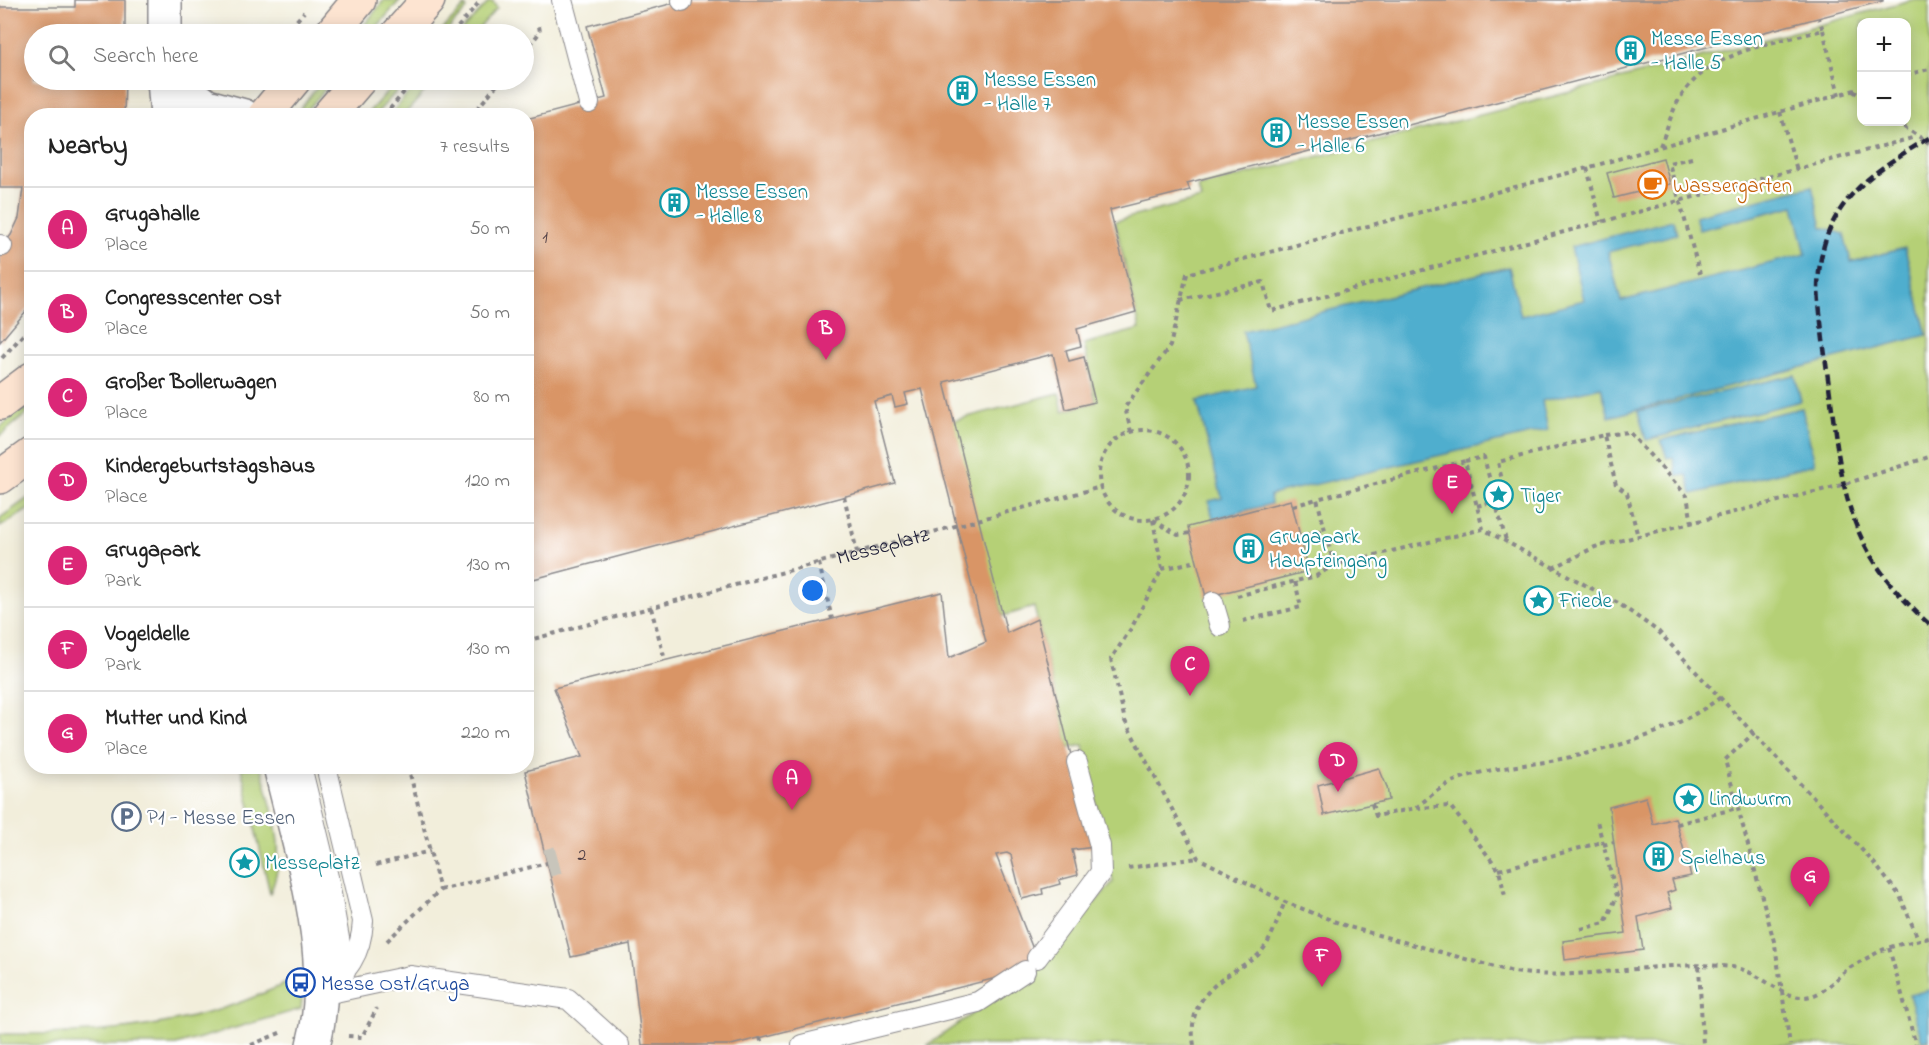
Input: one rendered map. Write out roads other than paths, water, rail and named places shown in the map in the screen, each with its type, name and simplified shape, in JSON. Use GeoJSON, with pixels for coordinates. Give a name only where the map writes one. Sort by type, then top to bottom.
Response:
{"type":"FeatureCollection","features":[{"type":"Feature","properties":{"kind":"main road"},"geometry":{"type":"LineString","coordinates":[[339,24],[358,0]]}},
{"type":"Feature","properties":{"kind":"main road"},"geometry":{"type":"LineString","coordinates":[[407,24],[428,0]]}},
{"type":"Feature","properties":{"kind":"main road"},"geometry":{"type":"LineString","coordinates":[[271,108],[286,90]]}},
{"type":"Feature","properties":{"kind":"main road"},"geometry":{"type":"LineString","coordinates":[[335,108],[350,90]]}},
{"type":"Feature","properties":{"kind":"main road"},"geometry":{"type":"LineString","coordinates":[[0,403],[24,385]]}},
{"type":"Feature","properties":{"kind":"main road"},"geometry":{"type":"LineString","coordinates":[[0,477],[24,460]]}},
{"type":"Feature","properties":{"kind":"street"},"geometry":{"type":"LineString","coordinates":[[165,0],[165,24]]}},
{"type":"Feature","properties":{"kind":"street"},"geometry":{"type":"LineString","coordinates":[[165,90],[166,108]]}},
{"type":"Feature","properties":{"kind":"street"},"geometry":{"type":"LineString","coordinates":[[185,90],[207,106],[214,108]]}},
{"type":"Feature","properties":{"kind":"street"},"geometry":{"type":"LineString","coordinates":[[282,774],[314,913],[321,995],[315,1038]]}},
{"type":"Feature","properties":{"kind":"lane"},"geometry":{"type":"LineString","coordinates":[[562,0],[589,103]]}},
{"type":"Feature","properties":{"kind":"lane"},"geometry":{"type":"LineString","coordinates":[[1220,601],[1220,626]]}},
{"type":"Feature","properties":{"kind":"lane"},"geometry":{"type":"LineString","coordinates":[[802,1045],[978,1002],[1031,964],[1101,872],[1100,846],[1077,762]]}},
{"type":"Feature","properties":{"kind":"lane"},"geometry":{"type":"LineString","coordinates":[[303,774],[328,877],[345,972]]}},
{"type":"Feature","properties":{"kind":"lane"},"geometry":{"type":"LineString","coordinates":[[321,995],[345,972],[362,940],[363,921],[328,774]]}},
{"type":"Feature","properties":{"kind":"lane"},"geometry":{"type":"LineString","coordinates":[[321,995],[410,976],[568,999],[619,1045]]}},
{"type":"Feature","properties":{"kind":"water"},"geometry":{"type":"Polygon","coordinates":[[[1812,186],[1822,227],[1844,234],[1851,262],[1905,248],[1927,335],[1609,417],[1601,387],[1542,401],[1548,430],[1270,495],[1271,504],[1213,519],[1209,501],[1222,498],[1197,401],[1256,386],[1243,331],[1509,267],[1521,316],[1584,300],[1571,247],[1673,220],[1677,234],[1608,252],[1621,301],[1806,254],[1794,206],[1699,230],[1695,216],[1812,186]]]}},
{"type":"Feature","properties":{"kind":"water"},"geometry":{"type":"Polygon","coordinates":[[[1795,375],[1801,401],[1646,440],[1638,411],[1795,375]]]}},
{"type":"Feature","properties":{"kind":"water"},"geometry":{"type":"Polygon","coordinates":[[[1802,408],[1815,464],[1692,494],[1687,475],[1677,476],[1673,457],[1667,458],[1661,440],[1802,408]]]}},
{"type":"Feature","properties":{"kind":"water"},"geometry":{"type":"Polygon","coordinates":[[[1929,990],[1929,1039],[1922,1041],[1909,995],[1929,990]]]}},
{"type":"Feature","properties":{"kind":"tunnel"},"geometry":{"type":"LineString","coordinates":[[547,863],[558,860]]}},
{"type":"Feature","properties":{"kind":"railway"},"geometry":{"type":"LineString","coordinates":[[1929,138],[1884,166],[1866,181],[1836,216],[1820,261],[1818,290],[1837,443],[1848,502],[1869,552],[1884,575],[1929,624]]}},
{"type":"Feature","properties":{"kind":"place","name":"Messe Essen - Halle 5"},"geometry":{"type":"Point","coordinates":[1630,50]}},
{"type":"Feature","properties":{"kind":"place","name":"Messe Essen - Halle 7"},"geometry":{"type":"Point","coordinates":[963,91]}},
{"type":"Feature","properties":{"kind":"place","name":"Messe Essen - Halle 6"},"geometry":{"type":"Point","coordinates":[1276,133]}},
{"type":"Feature","properties":{"kind":"place","name":"Wassergarten"},"geometry":{"type":"Point","coordinates":[1652,185]}},
{"type":"Feature","properties":{"kind":"place","name":"Messe Essen - Halle 8"},"geometry":{"type":"Point","coordinates":[675,203]}},
{"type":"Feature","properties":{"kind":"place","name":"Congresscenter Ost"},"geometry":{"type":"Point","coordinates":[826,360]}},
{"type":"Feature","properties":{"kind":"place","name":"Tiger"},"geometry":{"type":"Point","coordinates":[1499,495]}},
{"type":"Feature","properties":{"kind":"place","name":"Grugapark"},"geometry":{"type":"Point","coordinates":[1452,514]}},
{"type":"Feature","properties":{"kind":"place","name":"Grugapark Haupteingang"},"geometry":{"type":"Point","coordinates":[1248,548]}},
{"type":"Feature","properties":{"kind":"place","name":"Friede"},"geometry":{"type":"Point","coordinates":[1538,600]}},
{"type":"Feature","properties":{"kind":"place","name":"Großer Bollerwagen"},"geometry":{"type":"Point","coordinates":[1190,696]}},
{"type":"Feature","properties":{"kind":"place","name":"Kindergeburtstagshaus"},"geometry":{"type":"Point","coordinates":[1338,792]}},
{"type":"Feature","properties":{"kind":"place","name":"Lindwurm"},"geometry":{"type":"Point","coordinates":[1688,798]}},
{"type":"Feature","properties":{"kind":"place","name":"Grugahalle"},"geometry":{"type":"Point","coordinates":[792,810]}},
{"type":"Feature","properties":{"kind":"place","name":"P1 - Messe Essen"},"geometry":{"type":"Point","coordinates":[126,817]}},
{"type":"Feature","properties":{"kind":"place","name":"Spielhaus"},"geometry":{"type":"Point","coordinates":[1659,857]}},
{"type":"Feature","properties":{"kind":"place","name":"Messeplatz"},"geometry":{"type":"Point","coordinates":[244,862]}},
{"type":"Feature","properties":{"kind":"place","name":"Mutter und Kind"},"geometry":{"type":"Point","coordinates":[1810,907]}},
{"type":"Feature","properties":{"kind":"place","name":"Messe Ost/Gruga"},"geometry":{"type":"Point","coordinates":[300,983]}},
{"type":"Feature","properties":{"kind":"place","name":"Vogeldelle"},"geometry":{"type":"Point","coordinates":[1322,987]}}]}
